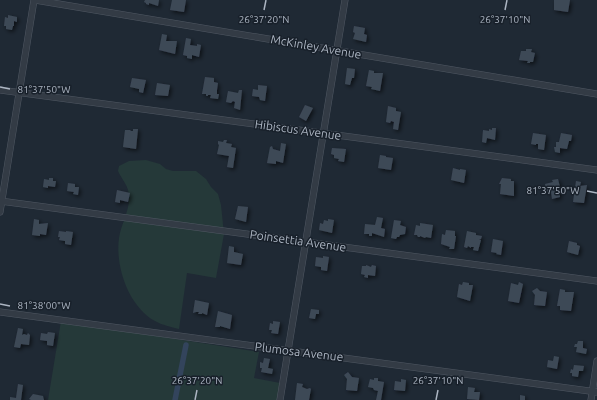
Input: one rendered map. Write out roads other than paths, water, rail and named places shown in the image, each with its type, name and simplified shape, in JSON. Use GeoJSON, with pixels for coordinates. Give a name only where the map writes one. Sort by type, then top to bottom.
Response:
{"type":"FeatureCollection","features":[{"type":"Feature","properties":{"kind":"street","name":"McKinley Avenue"},"geometry":{"type":"LineString","coordinates":[[34,0],[597,94]]}},
{"type":"Feature","properties":{"kind":"street"},"geometry":{"type":"LineString","coordinates":[[0,212],[34,0]]}},
{"type":"Feature","properties":{"kind":"street"},"geometry":{"type":"LineString","coordinates":[[280,400],[345,0]]}},
{"type":"Feature","properties":{"kind":"street","name":"Hibiscus Avenue"},"geometry":{"type":"LineString","coordinates":[[0,90],[597,170]]}},
{"type":"Feature","properties":{"kind":"street","name":"Poinsettia Avenue"},"geometry":{"type":"LineString","coordinates":[[1,201],[597,281]]}},
{"type":"Feature","properties":{"kind":"street","name":"Plumosa Avenue"},"geometry":{"type":"LineString","coordinates":[[0,312],[595,392]]}},
{"type":"Feature","properties":{"kind":"street"},"geometry":{"type":"LineString","coordinates":[[591,400],[595,392],[597,361]]}},
{"type":"Feature","properties":{"kind":"waterway"},"geometry":{"type":"LineString","coordinates":[[175,400],[186,345]]}}]}
